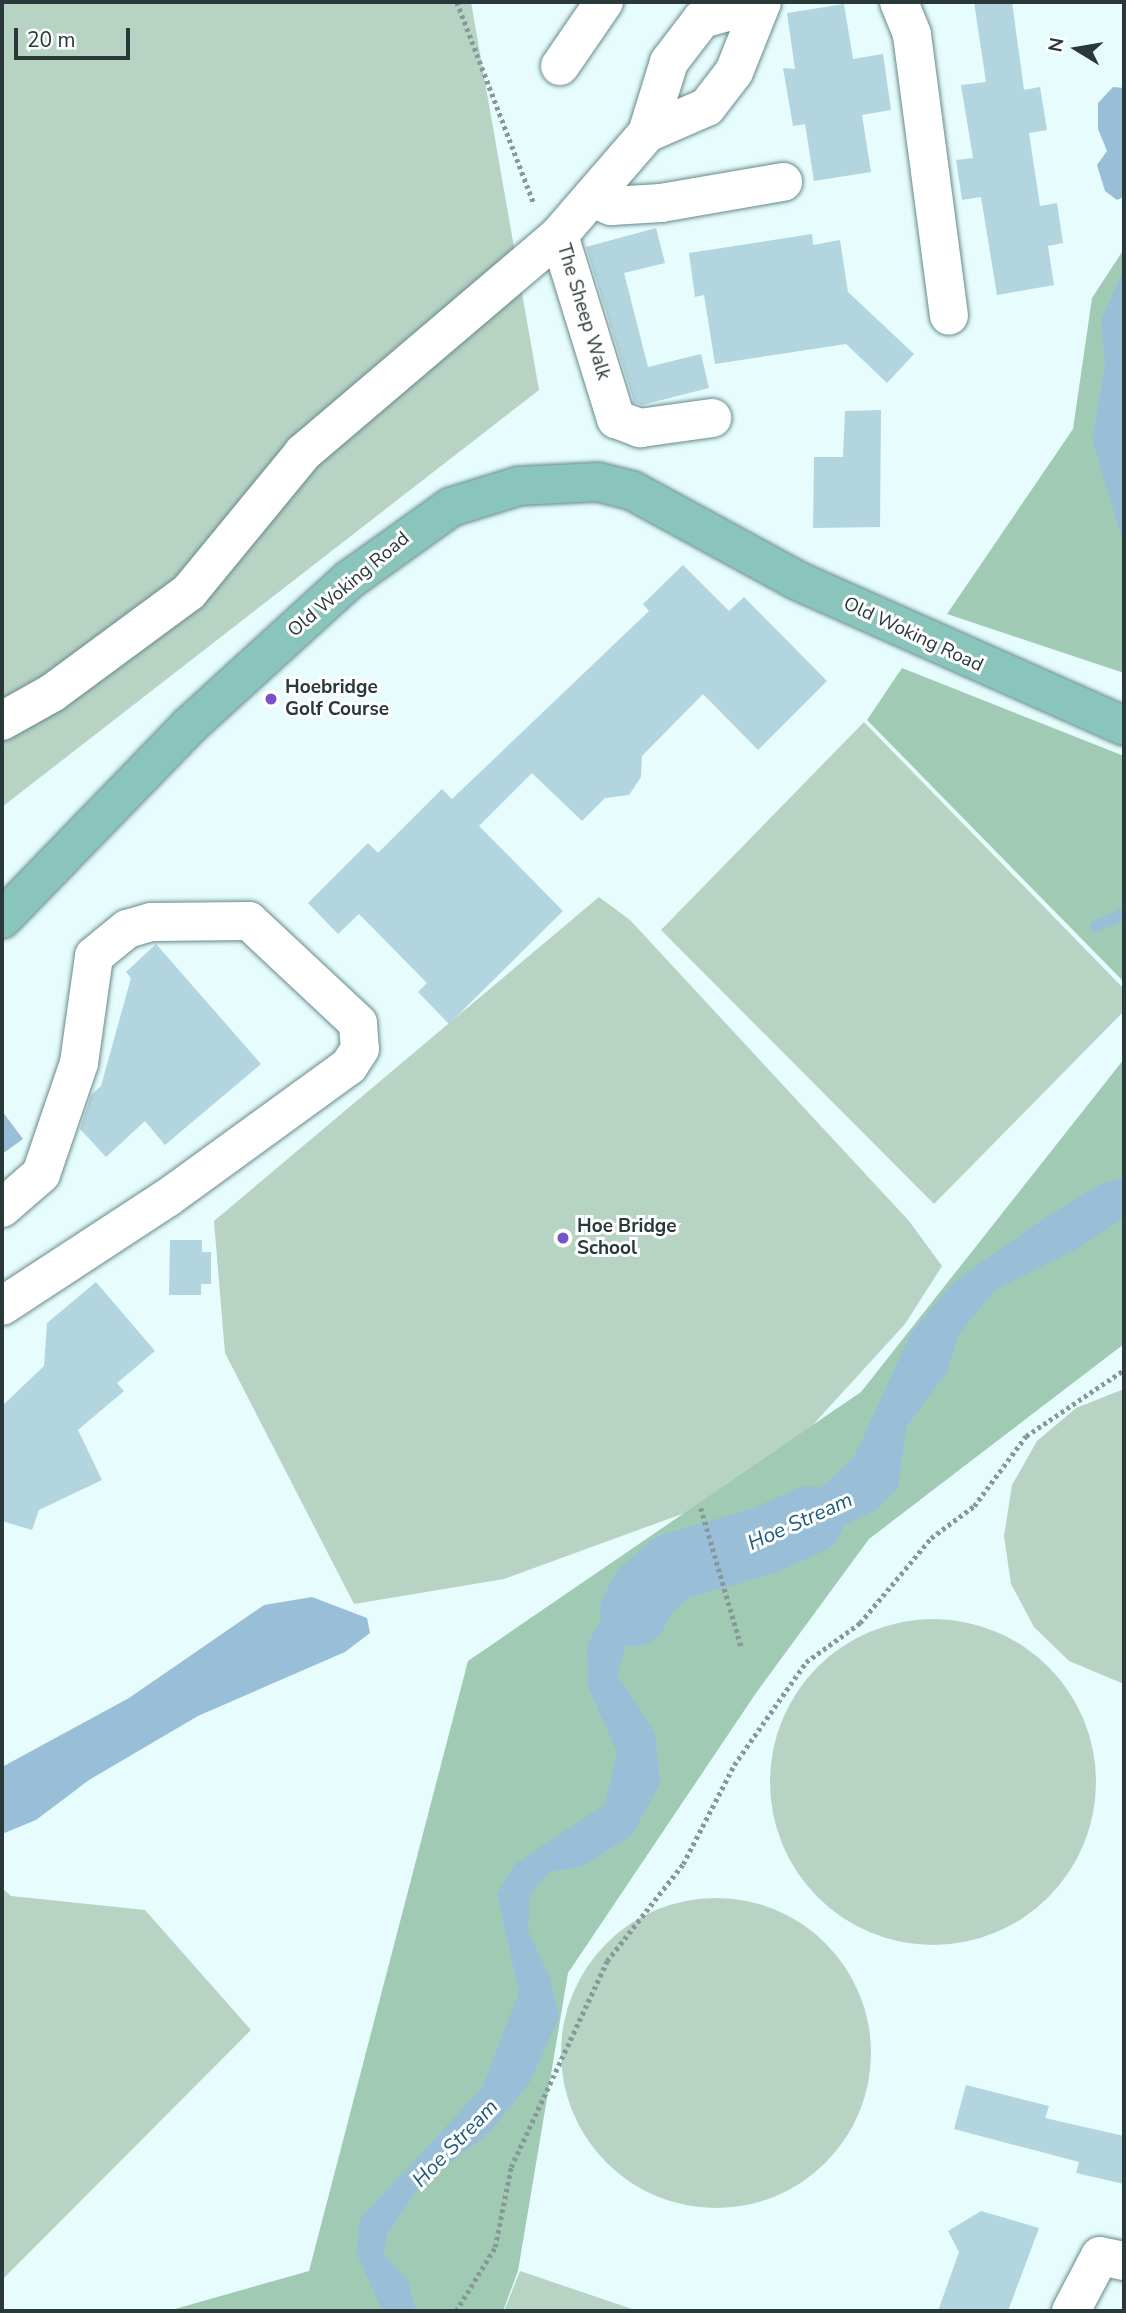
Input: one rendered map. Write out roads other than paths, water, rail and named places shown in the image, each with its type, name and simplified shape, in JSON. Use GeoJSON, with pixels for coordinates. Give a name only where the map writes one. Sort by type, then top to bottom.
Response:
{"type":"FeatureCollection","features":[{"type":"Feature","properties":{"kind":"main road","name":"Old Woking Road"},"geometry":{"type":"LineString","coordinates":[[2,919],[189,726],[349,580],[451,507],[519,486],[598,482],[633,491],[796,580],[1109,720]]}},
{"type":"Feature","properties":{"kind":"street"},"geometry":{"type":"LineString","coordinates":[[561,66],[604,2]]}},
{"type":"Feature","properties":{"kind":"street"},"geometry":{"type":"LineString","coordinates":[[647,133],[707,107],[734,72],[762,2]]}},
{"type":"Feature","properties":{"kind":"street"},"geometry":{"type":"LineString","coordinates":[[2,722],[52,692],[189,592],[303,453],[559,235],[647,133],[669,62],[702,19],[762,2]]}},
{"type":"Feature","properties":{"kind":"street"},"geometry":{"type":"LineString","coordinates":[[899,2],[912,35],[949,316]]}},
{"type":"Feature","properties":{"kind":"street"},"geometry":{"type":"LineString","coordinates":[[591,198],[611,206],[661,203],[783,181]]}},
{"type":"Feature","properties":{"kind":"street","name":"The Sheep Walk"},"geometry":{"type":"LineString","coordinates":[[559,235],[616,419],[640,428],[712,418]]}},
{"type":"Feature","properties":{"kind":"street"},"geometry":{"type":"LineString","coordinates":[[2,1208],[41,1174],[79,1063],[94,956],[127,929],[151,922],[249,921],[358,1023],[360,1049],[349,1066],[167,1198],[2,1306]]}},
{"type":"Feature","properties":{"kind":"street"},"geometry":{"type":"LineString","coordinates":[[1071,2311],[1112,2259]]}},
{"type":"Feature","properties":{"kind":"water"},"geometry":{"type":"Polygon","coordinates":[[[1113,87],[1124,88],[1124,197],[1117,200],[1105,191],[1097,165],[1107,151],[1098,129],[1098,103],[1113,87]]]}},
{"type":"Feature","properties":{"kind":"water"},"geometry":{"type":"Polygon","coordinates":[[[1124,269],[1124,546],[1092,439],[1105,365],[1101,320],[1124,269]]]}},
{"type":"Feature","properties":{"kind":"water"},"geometry":{"type":"Polygon","coordinates":[[[2,1111],[23,1139],[2,1154],[2,1111]]]}},
{"type":"Feature","properties":{"kind":"water"},"geometry":{"type":"Polygon","coordinates":[[[1124,1178],[1124,1217],[1080,1247],[995,1290],[959,1334],[947,1372],[906,1428],[898,1488],[876,1510],[730,1578],[718,1534],[740,1532],[820,1489],[854,1457],[911,1333],[954,1282],[1046,1217],[1101,1184],[1124,1178]]]}},
{"type":"Feature","properties":{"kind":"water"},"geometry":{"type":"Polygon","coordinates":[[[699,1537],[715,1589],[657,1605],[629,1637],[617,1675],[655,1733],[660,1784],[632,1835],[583,1866],[549,1872],[530,1895],[528,1931],[550,1978],[559,2017],[530,2082],[488,2134],[421,2184],[387,2234],[384,2255],[408,2280],[416,2311],[382,2311],[356,2252],[360,2219],[482,2088],[519,1992],[497,1894],[514,1865],[605,1804],[617,1752],[588,1687],[587,1645],[617,1591],[650,1559],[699,1537]]]}},
{"type":"Feature","properties":{"kind":"water"},"geometry":{"type":"Polygon","coordinates":[[[312,1597],[367,1618],[370,1633],[345,1652],[198,1716],[89,1780],[36,1820],[2,1834],[2,1767],[129,1698],[264,1605],[312,1597]]]}},
{"type":"Feature","properties":{"kind":"waterway"},"geometry":{"type":"LineString","coordinates":[[1096,926],[1124,914]]}},
{"type":"Feature","properties":{"kind":"waterway","name":"Hoe Stream"},"geometry":{"type":"LineString","coordinates":[[634,1612],[644,1592],[673,1567],[763,1541],[810,1520]]}},
{"type":"Feature","properties":{"kind":"place","name":"Hoebridge Golf Course"},"geometry":{"type":"Point","coordinates":[271,699]}},
{"type":"Feature","properties":{"kind":"place","name":"Hoe Bridge School"},"geometry":{"type":"Point","coordinates":[563,1238]}}]}
